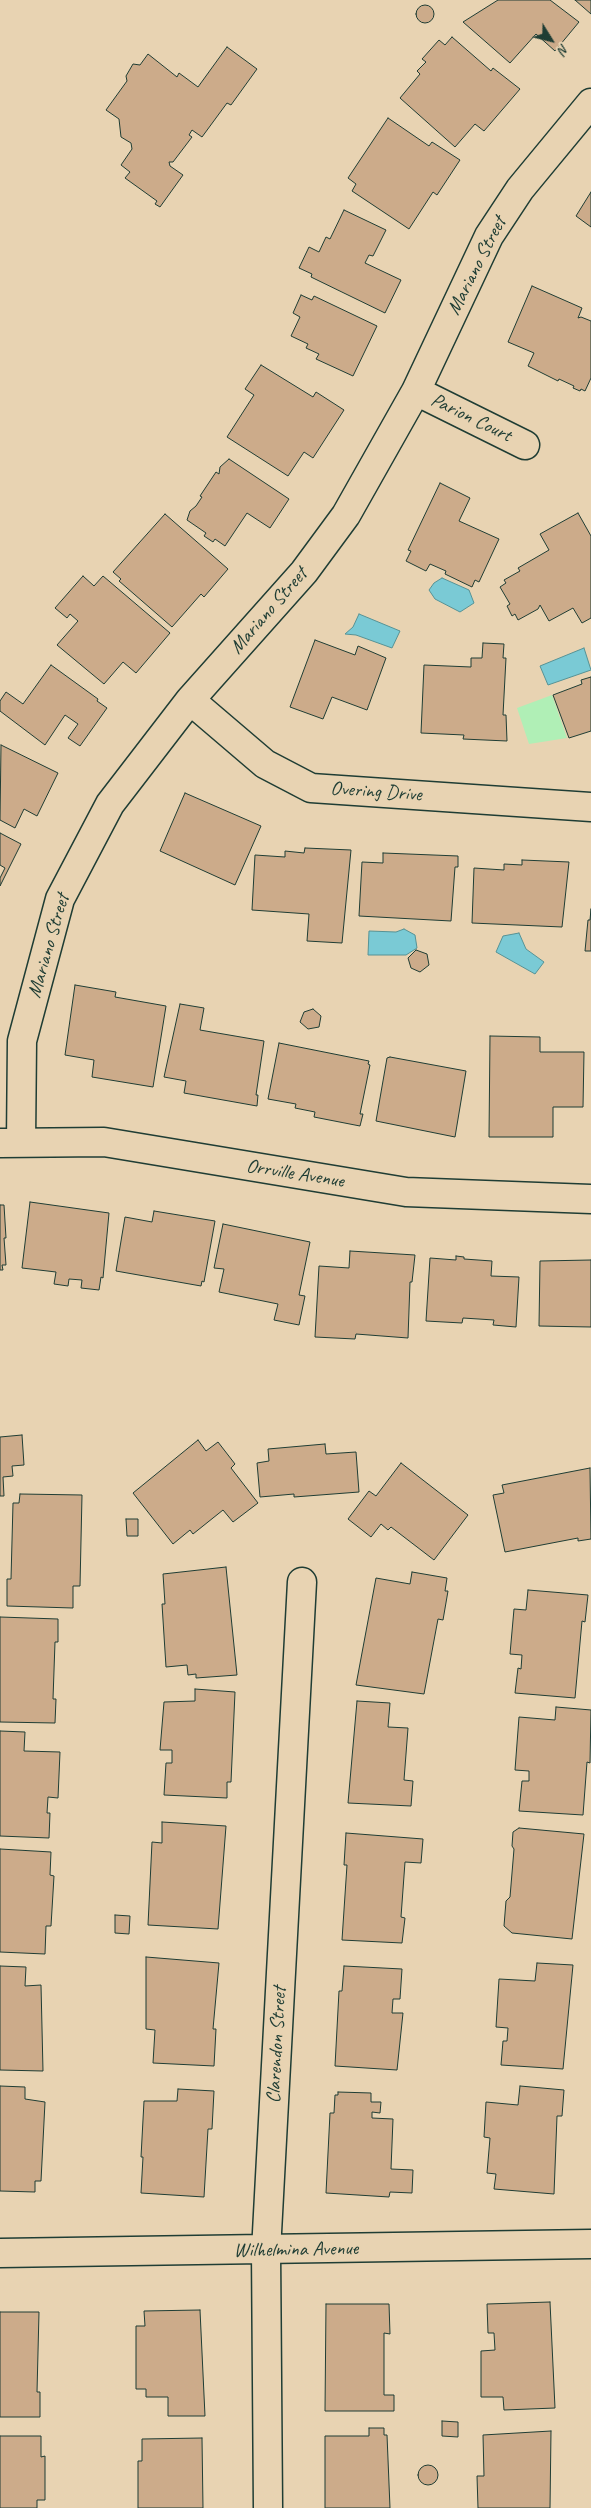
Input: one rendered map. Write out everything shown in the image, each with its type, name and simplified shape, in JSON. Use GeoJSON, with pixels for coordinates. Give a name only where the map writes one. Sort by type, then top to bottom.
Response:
{"type":"FeatureCollection","features":[{"type":"Feature","properties":{"kind":"street","name":"Mariano Street"},"geometry":{"type":"LineString","coordinates":[[10,1142],[22,1041],[60,899],[110,804],[190,700],[304,572],[346,515],[416,391],[489,236],[520,189],[591,103]]}},
{"type":"Feature","properties":{"kind":"street","name":"Parion Court"},"geometry":{"type":"LineString","coordinates":[[416,391],[525,445]]}},
{"type":"Feature","properties":{"kind":"street","name":"Overing Drive"},"geometry":{"type":"LineString","coordinates":[[190,700],[266,764],[310,788],[591,806]]}},
{"type":"Feature","properties":{"kind":"street","name":"Orrville Avenue"},"geometry":{"type":"LineString","coordinates":[[10,1142],[104,1142],[406,1192],[591,1199]]}},
{"type":"Feature","properties":{"kind":"street","name":"Clarendon Street"},"geometry":{"type":"LineString","coordinates":[[268,2508],[266,2250],[302,1582]]}},
{"type":"Feature","properties":{"kind":"street","name":"Wilhelmina Avenue"},"geometry":{"type":"LineString","coordinates":[[0,2253],[591,2244]]}},
{"type":"Feature","properties":{"kind":"green space"},"geometry":{"type":"Polygon","coordinates":[[[552,695],[567,738],[529,744],[517,708],[552,695]]]}},
{"type":"Feature","properties":{"kind":"water"},"geometry":{"type":"Polygon","coordinates":[[[442,578],[469,590],[474,603],[460,612],[435,599],[429,590],[434,583],[442,578]]]}},
{"type":"Feature","properties":{"kind":"water"},"geometry":{"type":"Polygon","coordinates":[[[359,614],[400,631],[392,648],[356,635],[345,634],[353,627],[359,614]]]}},
{"type":"Feature","properties":{"kind":"water"},"geometry":{"type":"Polygon","coordinates":[[[584,648],[591,670],[548,685],[540,666],[584,648]]]}},
{"type":"Feature","properties":{"kind":"water"},"geometry":{"type":"Polygon","coordinates":[[[404,929],[415,935],[417,948],[406,955],[368,955],[369,931],[396,932],[404,929]]]}},
{"type":"Feature","properties":{"kind":"water"},"geometry":{"type":"Polygon","coordinates":[[[519,933],[526,949],[544,962],[535,974],[496,952],[503,936],[519,933]]]}},
{"type":"Feature","properties":{"kind":"building"},"geometry":{"type":"Polygon","coordinates":[[[498,0],[550,0],[579,22],[555,51],[536,34],[510,63],[463,22],[498,0]]]}},
{"type":"Feature","properties":{"kind":"building"},"geometry":{"type":"Polygon","coordinates":[[[575,0],[591,0],[591,14],[575,0]]]}},
{"type":"Feature","properties":{"kind":"building"},"geometry":{"type":"Polygon","coordinates":[[[425,5],[431,8],[434,14],[431,20],[425,23],[419,20],[416,14],[419,8],[425,5]]]}},
{"type":"Feature","properties":{"kind":"building"},"geometry":{"type":"Polygon","coordinates":[[[452,37],[491,71],[493,68],[520,89],[484,131],[475,124],[455,147],[400,98],[420,74],[417,71],[426,62],[422,59],[439,40],[445,45],[452,37]]]}},
{"type":"Feature","properties":{"kind":"building"},"geometry":{"type":"Polygon","coordinates":[[[227,47],[257,69],[231,105],[227,103],[202,137],[192,130],[189,135],[192,137],[173,162],[169,162],[170,166],[183,175],[160,207],[155,204],[157,201],[125,178],[130,172],[121,165],[132,149],[131,143],[121,137],[119,119],[106,110],[127,81],[126,76],[133,64],[140,65],[148,54],[177,77],[179,73],[198,87],[227,47]]]}},
{"type":"Feature","properties":{"kind":"building"},"geometry":{"type":"Polygon","coordinates":[[[388,118],[429,146],[432,142],[460,160],[437,195],[433,192],[409,229],[352,191],[356,184],[348,178],[388,118]]]}},
{"type":"Feature","properties":{"kind":"building"},"geometry":{"type":"Polygon","coordinates":[[[591,192],[591,227],[576,216],[591,192]]]}},
{"type":"Feature","properties":{"kind":"building"},"geometry":{"type":"Polygon","coordinates":[[[344,210],[386,230],[373,256],[369,255],[365,263],[401,280],[385,313],[311,277],[312,274],[299,268],[309,247],[319,252],[326,237],[330,239],[344,210]]]}},
{"type":"Feature","properties":{"kind":"building"},"geometry":{"type":"Polygon","coordinates":[[[532,286],[582,308],[578,318],[581,317],[591,321],[591,378],[585,391],[573,388],[574,386],[559,379],[558,381],[528,366],[534,353],[508,342],[532,286]]]}},
{"type":"Feature","properties":{"kind":"building"},"geometry":{"type":"Polygon","coordinates":[[[301,295],[312,300],[314,296],[377,326],[353,376],[316,359],[319,354],[306,348],[308,344],[291,336],[300,317],[293,313],[301,295]]]}},
{"type":"Feature","properties":{"kind":"building"},"geometry":{"type":"Polygon","coordinates":[[[261,365],[313,397],[316,392],[344,410],[313,458],[304,452],[288,476],[227,437],[254,395],[245,389],[261,365]]]}},
{"type":"Feature","properties":{"kind":"building"},"geometry":{"type":"Polygon","coordinates":[[[229,459],[289,499],[270,528],[247,513],[225,546],[215,539],[213,542],[204,536],[206,533],[187,520],[190,511],[202,497],[200,496],[216,472],[219,474],[220,467],[229,459]]]}},
{"type":"Feature","properties":{"kind":"building"},"geometry":{"type":"Polygon","coordinates":[[[440,483],[470,498],[459,521],[499,539],[479,582],[475,580],[472,587],[445,574],[446,571],[430,564],[426,571],[406,561],[411,551],[408,550],[440,483]]]}},
{"type":"Feature","properties":{"kind":"building"},"geometry":{"type":"Polygon","coordinates":[[[578,513],[591,536],[591,618],[582,623],[573,608],[549,621],[540,605],[538,609],[518,620],[515,614],[512,616],[507,606],[510,604],[500,587],[506,583],[504,580],[520,571],[518,568],[549,550],[540,534],[578,513]]]}},
{"type":"Feature","properties":{"kind":"building"},"geometry":{"type":"Polygon","coordinates":[[[165,514],[228,569],[204,597],[201,594],[172,627],[119,581],[121,579],[113,572],[165,514]]]}},
{"type":"Feature","properties":{"kind":"building"},"geometry":{"type":"Polygon","coordinates":[[[83,576],[94,586],[103,576],[170,633],[136,673],[123,662],[104,684],[57,645],[78,621],[70,614],[67,618],[55,608],[83,576]]]}},
{"type":"Feature","properties":{"kind":"building"},"geometry":{"type":"Polygon","coordinates":[[[315,640],[355,655],[358,646],[386,658],[367,710],[332,697],[323,719],[290,707],[315,640]]]}},
{"type":"Feature","properties":{"kind":"building"},"geometry":{"type":"Polygon","coordinates":[[[483,643],[504,644],[503,658],[506,658],[503,715],[506,715],[507,741],[463,739],[464,735],[421,733],[424,665],[471,667],[471,658],[482,658],[483,643]]]}},
{"type":"Feature","properties":{"kind":"building"},"geometry":{"type":"Polygon","coordinates":[[[51,665],[98,699],[97,701],[107,708],[80,746],[68,738],[78,724],[65,715],[45,745],[0,711],[0,701],[6,692],[23,704],[51,665]]]}},
{"type":"Feature","properties":{"kind":"building"},"geometry":{"type":"Polygon","coordinates":[[[591,677],[591,731],[569,738],[553,695],[582,684],[581,680],[591,677]]]}},
{"type":"Feature","properties":{"kind":"building"},"geometry":{"type":"Polygon","coordinates":[[[1,745],[58,773],[37,816],[24,809],[15,828],[0,820],[1,745]]]}},
{"type":"Feature","properties":{"kind":"building"},"geometry":{"type":"Polygon","coordinates":[[[185,793],[261,826],[235,885],[160,851],[185,793]]]}},
{"type":"Feature","properties":{"kind":"building"},"geometry":{"type":"Polygon","coordinates":[[[0,833],[21,844],[0,886],[0,878],[5,868],[0,865],[0,833]]]}},
{"type":"Feature","properties":{"kind":"building"},"geometry":{"type":"Polygon","coordinates":[[[305,848],[351,850],[342,943],[307,941],[309,914],[252,910],[255,855],[285,857],[285,851],[304,853],[305,848]]]}},
{"type":"Feature","properties":{"kind":"building"},"geometry":{"type":"Polygon","coordinates":[[[383,853],[458,856],[458,867],[455,867],[451,921],[359,916],[362,862],[383,863],[383,853]]]}},
{"type":"Feature","properties":{"kind":"building"},"geometry":{"type":"Polygon","coordinates":[[[522,860],[569,862],[562,927],[472,923],[474,868],[504,870],[504,864],[522,865],[522,860]]]}},
{"type":"Feature","properties":{"kind":"building"},"geometry":{"type":"Polygon","coordinates":[[[591,909],[591,951],[585,951],[588,920],[590,920],[591,909]]]}},
{"type":"Feature","properties":{"kind":"building"},"geometry":{"type":"Polygon","coordinates":[[[416,950],[427,954],[429,965],[420,972],[411,968],[408,958],[416,950]]]}},
{"type":"Feature","properties":{"kind":"building"},"geometry":{"type":"Polygon","coordinates":[[[75,985],[116,992],[115,997],[166,1006],[153,1087],[92,1077],[94,1060],[65,1055],[75,985]]]}},
{"type":"Feature","properties":{"kind":"building"},"geometry":{"type":"Polygon","coordinates":[[[180,1004],[204,1008],[200,1030],[264,1041],[256,1095],[258,1095],[257,1106],[184,1093],[186,1081],[164,1077],[180,1004]]]}},
{"type":"Feature","properties":{"kind":"building"},"geometry":{"type":"Polygon","coordinates":[[[313,1009],[321,1016],[319,1027],[308,1029],[300,1022],[304,1012],[313,1009]]]}},
{"type":"Feature","properties":{"kind":"building"},"geometry":{"type":"Polygon","coordinates":[[[490,1036],[540,1037],[540,1052],[584,1052],[583,1107],[553,1107],[553,1137],[489,1137],[490,1036]]]}},
{"type":"Feature","properties":{"kind":"building"},"geometry":{"type":"Polygon","coordinates":[[[279,1043],[369,1061],[368,1064],[370,1065],[360,1114],[363,1114],[360,1126],[314,1117],[315,1112],[295,1108],[296,1104],[268,1099],[279,1043]]]}},
{"type":"Feature","properties":{"kind":"building"},"geometry":{"type":"Polygon","coordinates":[[[387,1058],[466,1071],[455,1137],[376,1121],[387,1058]]]}},
{"type":"Feature","properties":{"kind":"building"},"geometry":{"type":"Polygon","coordinates":[[[30,1202],[109,1213],[103,1278],[101,1277],[99,1290],[81,1288],[82,1280],[69,1279],[68,1286],[54,1284],[56,1272],[22,1268],[30,1202]]]}},
{"type":"Feature","properties":{"kind":"building"},"geometry":{"type":"Polygon","coordinates":[[[0,1205],[4,1205],[6,1238],[4,1238],[6,1265],[2,1265],[3,1270],[0,1270],[0,1205]]]}},
{"type":"Feature","properties":{"kind":"building"},"geometry":{"type":"Polygon","coordinates":[[[154,1211],[215,1221],[204,1282],[202,1281],[201,1286],[116,1271],[125,1217],[152,1222],[154,1211]]]}},
{"type":"Feature","properties":{"kind":"building"},"geometry":{"type":"Polygon","coordinates":[[[223,1224],[310,1242],[299,1295],[305,1296],[299,1325],[274,1320],[278,1304],[219,1292],[224,1269],[214,1268],[223,1224]]]}},
{"type":"Feature","properties":{"kind":"building"},"geometry":{"type":"Polygon","coordinates":[[[350,1251],[415,1255],[412,1282],[410,1282],[408,1338],[356,1334],[355,1339],[315,1337],[319,1266],[349,1268],[350,1251]]]}},
{"type":"Feature","properties":{"kind":"building"},"geometry":{"type":"Polygon","coordinates":[[[456,1256],[464,1257],[464,1259],[492,1261],[491,1276],[519,1277],[516,1327],[493,1325],[494,1320],[463,1318],[462,1323],[426,1321],[430,1258],[456,1260],[456,1256]]]}},
{"type":"Feature","properties":{"kind":"building"},"geometry":{"type":"Polygon","coordinates":[[[591,1260],[591,1327],[539,1326],[540,1261],[591,1260]]]}},
{"type":"Feature","properties":{"kind":"building"},"geometry":{"type":"Polygon","coordinates":[[[22,1435],[24,1465],[12,1466],[13,1476],[3,1477],[4,1496],[0,1496],[0,1437],[22,1435]]]}},
{"type":"Feature","properties":{"kind":"building"},"geometry":{"type":"Polygon","coordinates":[[[198,1440],[206,1451],[218,1442],[235,1464],[231,1468],[258,1503],[233,1522],[223,1510],[193,1534],[190,1530],[173,1544],[133,1493],[198,1440]]]}},
{"type":"Feature","properties":{"kind":"building"},"geometry":{"type":"Polygon","coordinates":[[[325,1444],[326,1454],[356,1452],[359,1492],[294,1497],[294,1494],[260,1497],[257,1463],[269,1461],[268,1449],[325,1444]]]}},
{"type":"Feature","properties":{"kind":"building"},"geometry":{"type":"Polygon","coordinates":[[[401,1463],[468,1515],[434,1560],[391,1527],[388,1530],[381,1524],[371,1537],[348,1519],[369,1491],[376,1496],[401,1463]]]}},
{"type":"Feature","properties":{"kind":"building"},"geometry":{"type":"Polygon","coordinates":[[[590,1468],[591,1539],[578,1541],[578,1538],[505,1552],[493,1495],[504,1493],[502,1485],[590,1468]]]}},
{"type":"Feature","properties":{"kind":"building"},"geometry":{"type":"Polygon","coordinates":[[[20,1494],[82,1495],[80,1586],[73,1586],[73,1608],[7,1606],[7,1579],[11,1579],[13,1503],[19,1503],[20,1494]]]}},
{"type":"Feature","properties":{"kind":"building"},"geometry":{"type":"Polygon","coordinates":[[[126,1519],[138,1519],[138,1536],[127,1536],[126,1519]]]}},
{"type":"Feature","properties":{"kind":"building"},"geometry":{"type":"Polygon","coordinates":[[[226,1567],[237,1675],[196,1678],[196,1674],[188,1675],[187,1665],[166,1667],[162,1604],[165,1604],[163,1574],[226,1567]]]}},
{"type":"Feature","properties":{"kind":"building"},"geometry":{"type":"Polygon","coordinates":[[[412,1572],[447,1578],[445,1591],[448,1591],[443,1620],[438,1619],[424,1694],[356,1685],[376,1578],[410,1584],[412,1572]]]}},
{"type":"Feature","properties":{"kind":"building"},"geometry":{"type":"Polygon","coordinates":[[[528,1590],[588,1595],[585,1622],[582,1621],[575,1698],[515,1693],[518,1668],[521,1669],[522,1655],[510,1654],[514,1609],[526,1610],[528,1590]]]}},
{"type":"Feature","properties":{"kind":"building"},"geometry":{"type":"Polygon","coordinates":[[[0,1617],[58,1619],[58,1642],[55,1642],[53,1699],[56,1699],[55,1723],[0,1722],[0,1617]]]}},
{"type":"Feature","properties":{"kind":"building"},"geometry":{"type":"Polygon","coordinates":[[[195,1689],[235,1692],[231,1782],[227,1782],[227,1798],[164,1795],[166,1763],[172,1763],[172,1750],[160,1750],[164,1702],[195,1701],[195,1689]]]}},
{"type":"Feature","properties":{"kind":"building"},"geometry":{"type":"Polygon","coordinates":[[[357,1701],[390,1703],[388,1727],[408,1728],[404,1780],[413,1781],[411,1806],[348,1803],[357,1701]]]}},
{"type":"Feature","properties":{"kind":"building"},"geometry":{"type":"Polygon","coordinates":[[[556,1707],[591,1710],[590,1763],[587,1762],[583,1815],[519,1811],[522,1781],[529,1781],[529,1771],[515,1770],[519,1717],[555,1720],[556,1707]]]}},
{"type":"Feature","properties":{"kind":"building"},"geometry":{"type":"Polygon","coordinates":[[[0,1731],[25,1732],[24,1751],[60,1752],[58,1798],[48,1797],[47,1813],[50,1813],[49,1838],[0,1836],[0,1731]]]}},
{"type":"Feature","properties":{"kind":"building"},"geometry":{"type":"Polygon","coordinates":[[[162,1822],[226,1826],[218,1929],[148,1925],[152,1842],[162,1843],[162,1822]]]}},
{"type":"Feature","properties":{"kind":"building"},"geometry":{"type":"Polygon","coordinates":[[[519,1828],[584,1834],[572,1939],[512,1933],[504,1926],[506,1901],[510,1897],[514,1849],[512,1846],[513,1832],[519,1828]]]}},
{"type":"Feature","properties":{"kind":"building"},"geometry":{"type":"Polygon","coordinates":[[[346,1833],[423,1839],[421,1863],[405,1862],[401,1917],[405,1918],[402,1943],[342,1940],[347,1865],[344,1865],[346,1833]]]}},
{"type":"Feature","properties":{"kind":"building"},"geometry":{"type":"Polygon","coordinates":[[[0,1849],[51,1852],[50,1875],[54,1876],[51,1926],[46,1926],[45,1954],[0,1952],[0,1849]]]}},
{"type":"Feature","properties":{"kind":"building"},"geometry":{"type":"Polygon","coordinates":[[[115,1915],[130,1916],[129,1934],[115,1933],[115,1915]]]}},
{"type":"Feature","properties":{"kind":"building"},"geometry":{"type":"Polygon","coordinates":[[[146,1957],[219,1963],[213,2029],[216,2029],[214,2066],[153,2063],[155,2030],[146,2029],[146,1957]]]}},
{"type":"Feature","properties":{"kind":"building"},"geometry":{"type":"Polygon","coordinates":[[[537,1963],[573,1965],[563,2069],[501,2065],[503,2041],[507,2041],[508,2028],[496,2027],[499,1979],[535,1981],[537,1963]]]}},
{"type":"Feature","properties":{"kind":"building"},"geometry":{"type":"Polygon","coordinates":[[[0,1966],[26,1967],[25,1986],[41,1985],[43,2071],[0,2070],[0,1966]]]}},
{"type":"Feature","properties":{"kind":"building"},"geometry":{"type":"Polygon","coordinates":[[[344,1966],[402,1969],[400,1999],[393,1999],[392,2013],[403,2013],[397,2070],[335,2066],[339,1991],[342,1991],[344,1966]]]}},
{"type":"Feature","properties":{"kind":"building"},"geometry":{"type":"Polygon","coordinates":[[[0,2086],[25,2087],[25,2099],[45,2102],[41,2181],[35,2181],[35,2192],[0,2191],[0,2086]]]}},
{"type":"Feature","properties":{"kind":"building"},"geometry":{"type":"Polygon","coordinates":[[[520,2086],[564,2090],[562,2116],[557,2116],[554,2194],[494,2189],[496,2174],[487,2173],[490,2138],[484,2137],[486,2102],[518,2105],[520,2086]]]}},
{"type":"Feature","properties":{"kind":"building"},"geometry":{"type":"Polygon","coordinates":[[[178,2089],[214,2091],[212,2129],[208,2129],[204,2197],[141,2193],[144,2101],[177,2101],[178,2089]]]}},
{"type":"Feature","properties":{"kind":"building"},"geometry":{"type":"Polygon","coordinates":[[[338,2092],[371,2093],[371,2102],[381,2102],[380,2113],[372,2112],[372,2118],[393,2119],[391,2169],[413,2170],[412,2193],[390,2192],[389,2197],[326,2193],[330,2113],[334,2113],[335,2095],[338,2095],[338,2092]]]}},
{"type":"Feature","properties":{"kind":"building"},"geometry":{"type":"Polygon","coordinates":[[[550,2302],[555,2408],[504,2410],[503,2397],[481,2397],[481,2351],[495,2350],[494,2333],[488,2333],[487,2304],[550,2302]]]}},
{"type":"Feature","properties":{"kind":"building"},"geometry":{"type":"Polygon","coordinates":[[[326,2304],[389,2304],[390,2334],[384,2333],[384,2395],[394,2395],[394,2411],[325,2411],[326,2304]]]}},
{"type":"Feature","properties":{"kind":"building"},"geometry":{"type":"Polygon","coordinates":[[[200,2310],[205,2416],[168,2416],[168,2397],[146,2397],[146,2389],[136,2389],[136,2326],[145,2326],[144,2311],[200,2310]]]}},
{"type":"Feature","properties":{"kind":"building"},"geometry":{"type":"Polygon","coordinates":[[[0,2312],[39,2312],[37,2392],[40,2392],[40,2417],[0,2417],[0,2312]]]}},
{"type":"Feature","properties":{"kind":"building"},"geometry":{"type":"Polygon","coordinates":[[[442,2421],[458,2422],[458,2437],[442,2436],[442,2421]]]}},
{"type":"Feature","properties":{"kind":"building"},"geometry":{"type":"Polygon","coordinates":[[[369,2428],[384,2428],[384,2435],[387,2435],[390,2508],[325,2508],[325,2436],[369,2436],[369,2428]]]}},
{"type":"Feature","properties":{"kind":"building"},"geometry":{"type":"Polygon","coordinates":[[[551,2431],[550,2508],[478,2508],[477,2476],[484,2476],[483,2435],[551,2431]]]}},
{"type":"Feature","properties":{"kind":"building"},"geometry":{"type":"Polygon","coordinates":[[[0,2436],[41,2436],[41,2457],[45,2456],[45,2500],[37,2500],[37,2508],[0,2508],[0,2436]]]}},
{"type":"Feature","properties":{"kind":"building"},"geometry":{"type":"Polygon","coordinates":[[[202,2438],[203,2508],[138,2508],[138,2461],[142,2461],[142,2439],[202,2438]]]}},
{"type":"Feature","properties":{"kind":"building"},"geometry":{"type":"Polygon","coordinates":[[[428,2465],[435,2468],[438,2475],[435,2482],[428,2485],[421,2482],[418,2475],[421,2468],[428,2465]]]}}]}
